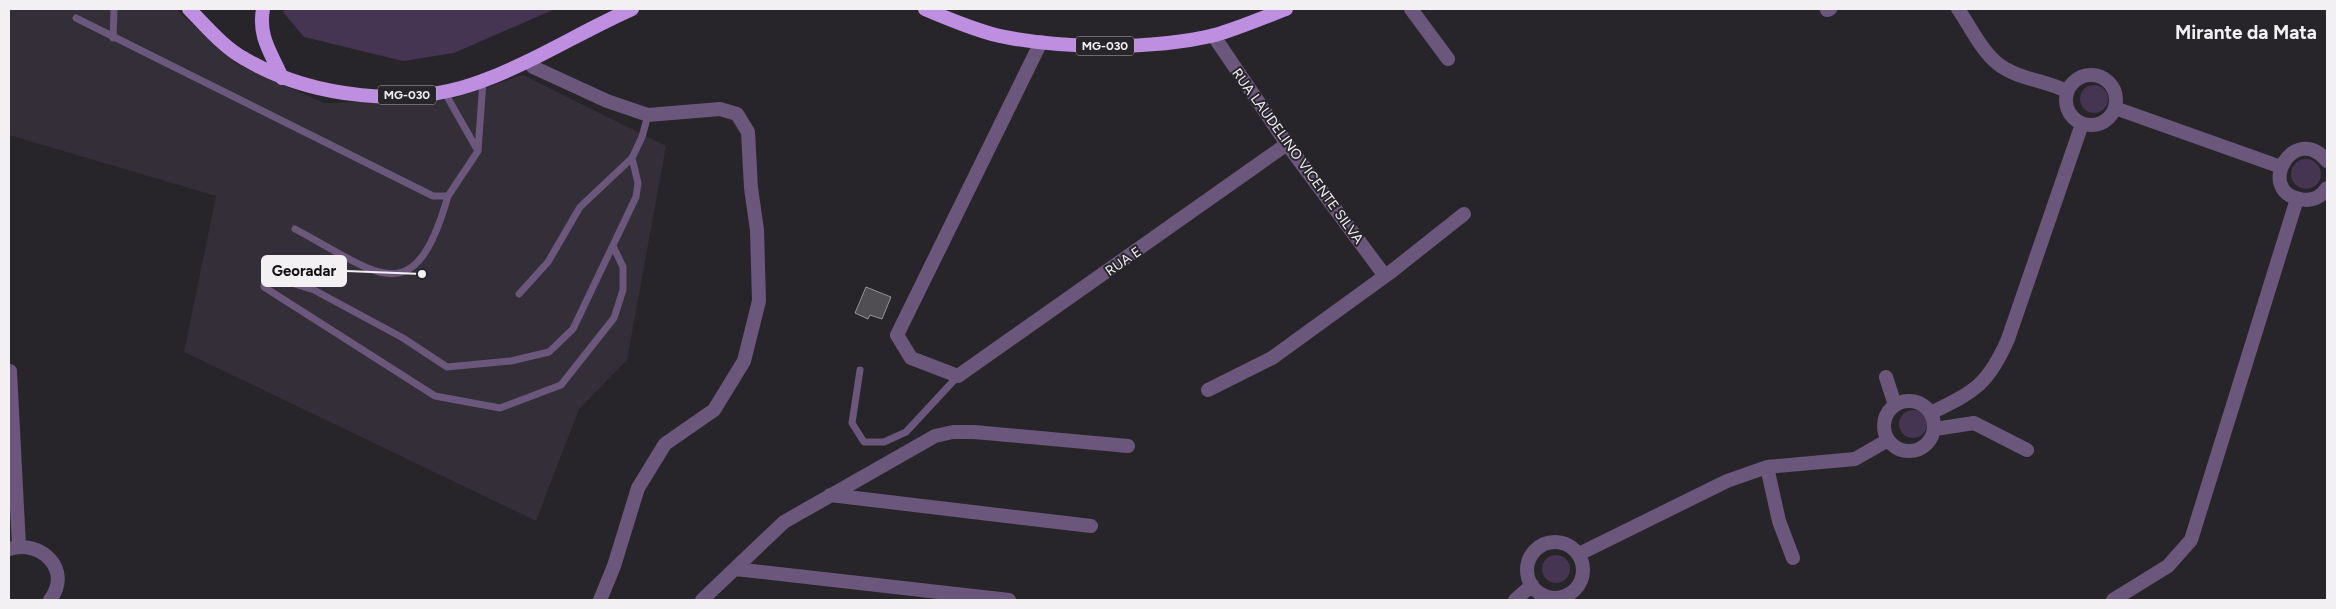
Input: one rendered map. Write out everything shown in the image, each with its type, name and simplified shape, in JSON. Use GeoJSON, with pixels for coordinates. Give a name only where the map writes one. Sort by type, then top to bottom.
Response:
{"type":"FeatureCollection","features":[{"type":"Feature","properties":{"kind":"highway","name":"MG-030"},"geometry":{"type":"LineString","coordinates":[[189,9],[212,33],[244,59],[282,78],[329,92],[385,97],[446,93],[483,81],[528,61],[632,9]]}},
{"type":"Feature","properties":{"kind":"highway"},"geometry":{"type":"LineString","coordinates":[[263,9],[260,24],[264,41],[282,78]]}},
{"type":"Feature","properties":{"kind":"highway","name":"MG-030"},"geometry":{"type":"LineString","coordinates":[[925,9],[999,36],[1041,42],[1123,46],[1213,35],[1247,25],[1286,9]]}},
{"type":"Feature","properties":{"kind":"street"},"geometry":{"type":"LineString","coordinates":[[1411,9],[1448,59]]}},
{"type":"Feature","properties":{"kind":"street"},"geometry":{"type":"LineString","coordinates":[[1958,9],[1997,63],[2025,76],[2053,84],[2066,91]]}},
{"type":"Feature","properties":{"kind":"street","name":"RUA LAUDELINO VICENTE SILVA"},"geometry":{"type":"LineString","coordinates":[[1213,35],[1287,144],[1385,276]]}},
{"type":"Feature","properties":{"kind":"street"},"geometry":{"type":"LineString","coordinates":[[958,376],[910,358],[897,335],[1041,42]]}},
{"type":"Feature","properties":{"kind":"street"},"geometry":{"type":"LineString","coordinates":[[528,61],[533,67],[607,101],[648,115],[720,109],[737,114],[748,132],[751,188],[757,230],[760,301],[744,361],[714,410],[665,444],[638,488],[614,566],[600,600]]}},
{"type":"Feature","properties":{"kind":"street"},"geometry":{"type":"LineString","coordinates":[[2099,76],[2112,86],[2116,97],[2115,108],[2104,122],[2094,126],[2082,124],[2073,118],[2067,109],[2066,91],[2072,83],[2082,77],[2099,76]]}},
{"type":"Feature","properties":{"kind":"street"},"geometry":{"type":"LineString","coordinates":[[2115,108],[2281,167]]}},
{"type":"Feature","properties":{"kind":"street"},"geometry":{"type":"LineString","coordinates":[[1931,413],[1969,394],[1982,384],[1998,361],[2008,339],[2082,124]]}},
{"type":"Feature","properties":{"kind":"street","name":"RUA E"},"geometry":{"type":"LineString","coordinates":[[958,376],[1287,144]]}},
{"type":"Feature","properties":{"kind":"street"},"geometry":{"type":"LineString","coordinates":[[2327,161],[2319,153],[2302,149],[2287,157],[2281,167],[2281,184],[2288,193],[2297,199],[2314,199],[2327,188]]}},
{"type":"Feature","properties":{"kind":"street"},"geometry":{"type":"LineString","coordinates":[[2113,600],[2168,566],[2191,540],[2297,199]]}},
{"type":"Feature","properties":{"kind":"street"},"geometry":{"type":"LineString","coordinates":[[1208,390],[1272,358],[1385,276],[1464,214]]}},
{"type":"Feature","properties":{"kind":"street"},"geometry":{"type":"LineString","coordinates":[[10,371],[14,548],[30,546],[40,550],[55,566],[58,577],[57,588],[50,600]]}},
{"type":"Feature","properties":{"kind":"street"},"geometry":{"type":"LineString","coordinates":[[1886,377],[1896,405]]}},
{"type":"Feature","properties":{"kind":"street"},"geometry":{"type":"LineString","coordinates":[[1912,401],[1923,405],[1931,413],[1935,429],[1928,444],[1912,452],[1901,451],[1888,440],[1884,424],[1888,413],[1896,405],[1912,401]]}},
{"type":"Feature","properties":{"kind":"street"},"geometry":{"type":"LineString","coordinates":[[1935,429],[1974,423],[2027,450]]}},
{"type":"Feature","properties":{"kind":"street"},"geometry":{"type":"LineString","coordinates":[[702,600],[784,522],[935,436],[953,432],[1128,446]]}},
{"type":"Feature","properties":{"kind":"street"},"geometry":{"type":"LineString","coordinates":[[1579,554],[1727,481],[1767,467],[1855,459],[1888,440]]}},
{"type":"Feature","properties":{"kind":"street"},"geometry":{"type":"LineString","coordinates":[[1767,467],[1777,515],[1793,558]]}},
{"type":"Feature","properties":{"kind":"street"},"geometry":{"type":"LineString","coordinates":[[830,495],[1091,526]]}},
{"type":"Feature","properties":{"kind":"street"},"geometry":{"type":"LineString","coordinates":[[1558,542],[1570,546],[1579,554],[1584,572],[1573,597],[1553,598],[1541,594],[1532,585],[1527,574],[1529,561],[1540,546],[1558,542]]}},
{"type":"Feature","properties":{"kind":"street"},"geometry":{"type":"LineString","coordinates":[[735,569],[1009,600]]}},
{"type":"Feature","properties":{"kind":"street"},"geometry":{"type":"LineString","coordinates":[[1515,600],[1532,585]]}},
{"type":"Feature","properties":{"kind":"lane"},"geometry":{"type":"LineString","coordinates":[[114,9],[114,38]]}},
{"type":"Feature","properties":{"kind":"lane"},"geometry":{"type":"LineString","coordinates":[[76,18],[433,196],[448,196]]}},
{"type":"Feature","properties":{"kind":"lane"},"geometry":{"type":"LineString","coordinates":[[296,229],[375,271],[390,275],[403,274],[414,267],[427,251],[441,220],[448,196],[478,151],[483,81]]}},
{"type":"Feature","properties":{"kind":"lane"},"geometry":{"type":"LineString","coordinates":[[446,93],[478,151]]}},
{"type":"Feature","properties":{"kind":"lane"},"geometry":{"type":"LineString","coordinates":[[520,294],[548,262],[580,207],[632,158],[642,137],[648,115]]}},
{"type":"Feature","properties":{"kind":"lane"},"geometry":{"type":"LineString","coordinates":[[613,246],[623,267],[623,290],[614,318],[561,385],[500,408],[435,396],[264,287],[265,279],[275,278],[314,290],[403,338],[446,367],[477,366],[549,352],[573,329],[636,197],[638,183],[632,158]]}},
{"type":"Feature","properties":{"kind":"lane"},"geometry":{"type":"LineString","coordinates":[[860,370],[852,423],[864,442],[884,442],[906,432],[958,376]]}},
{"type":"Feature","properties":{"kind":"shaded area"},"geometry":{"type":"Polygon","coordinates":[[[9,9],[176,9],[237,64],[324,103],[449,100],[523,75],[666,146],[627,360],[579,409],[536,521],[184,352],[216,196],[9,135],[9,9]]]}},
{"type":"Feature","properties":{"kind":"shaded area"},"geometry":{"type":"Polygon","coordinates":[[[285,9],[555,9],[454,53],[403,61],[304,37],[283,12],[285,9]]]}},
{"type":"Feature","properties":{"kind":"shaded area"},"geometry":{"type":"Polygon","coordinates":[[[2094,85],[2104,89],[2108,99],[2104,109],[2094,113],[2084,109],[2080,99],[2084,89],[2094,85]]]}},
{"type":"Feature","properties":{"kind":"shaded area"},"geometry":{"type":"Polygon","coordinates":[[[2306,159],[2316,164],[2321,174],[2316,184],[2306,189],[2296,184],[2291,174],[2296,164],[2306,159]]]}},
{"type":"Feature","properties":{"kind":"shaded area"},"geometry":{"type":"Polygon","coordinates":[[[1913,410],[1923,414],[1927,424],[1923,434],[1913,438],[1903,434],[1899,424],[1903,414],[1913,410]]]}},
{"type":"Feature","properties":{"kind":"shaded area"},"geometry":{"type":"Polygon","coordinates":[[[1556,555],[1566,559],[1570,569],[1566,579],[1556,583],[1546,579],[1542,569],[1546,559],[1556,555]]]}},
{"type":"Feature","properties":{"kind":"building"},"geometry":{"type":"Polygon","coordinates":[[[866,287],[891,297],[882,319],[870,315],[868,319],[855,313],[866,287]]]}},
{"type":"Feature","properties":{"kind":"place","name":"Georadar"},"geometry":{"type":"Point","coordinates":[422,274]}},
{"type":"Feature","properties":{"kind":"district","name":"Mirante da Mata"},"geometry":{"type":"Point","coordinates":[2246,32]}}]}
